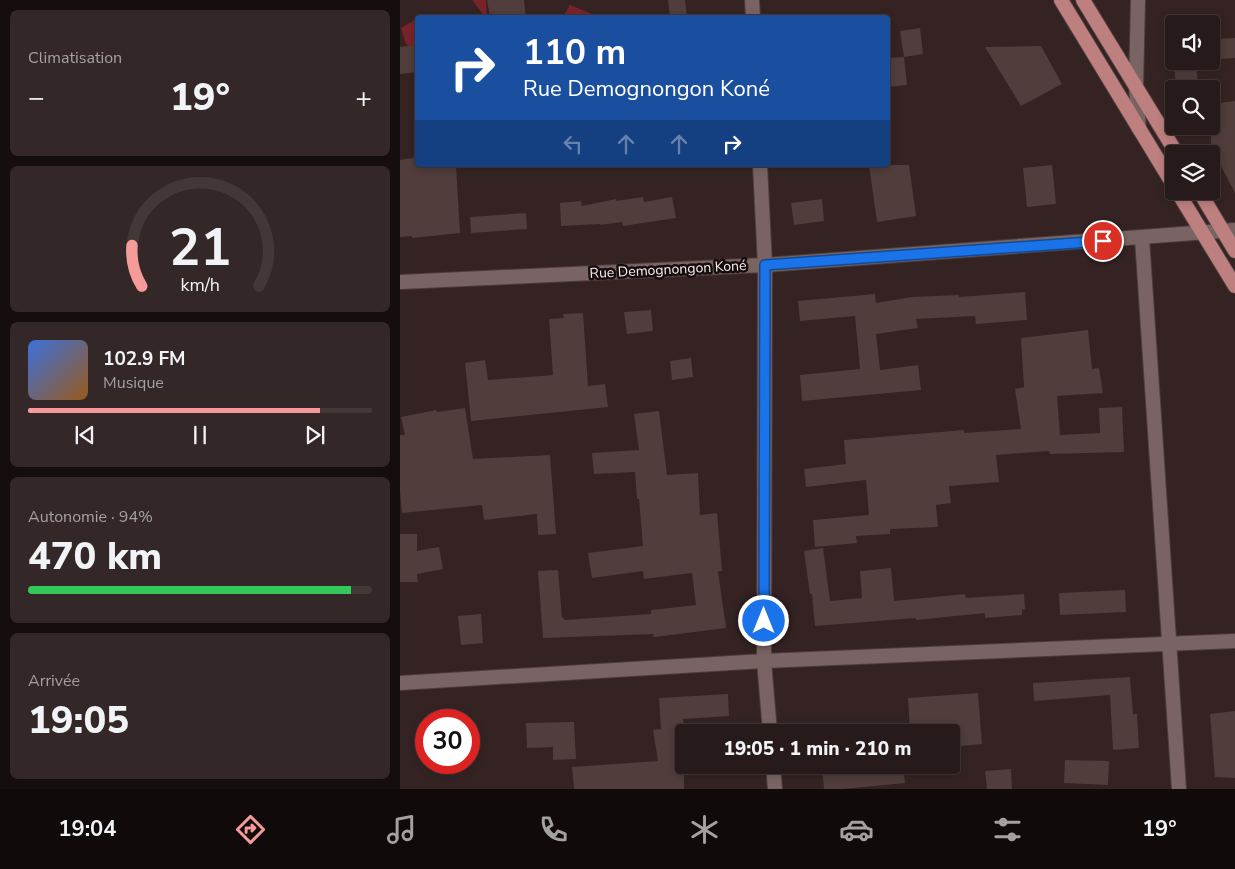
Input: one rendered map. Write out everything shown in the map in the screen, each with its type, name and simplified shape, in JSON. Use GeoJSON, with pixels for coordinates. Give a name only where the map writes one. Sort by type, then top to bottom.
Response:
{"type":"FeatureCollection","features":[{"type":"Feature","properties":{"kind":"main road"},"geometry":{"type":"LineString","coordinates":[[1061,0],[1165,171]]}},
{"type":"Feature","properties":{"kind":"main road"},"geometry":{"type":"LineString","coordinates":[[1083,0],[1172,145]]}},
{"type":"Feature","properties":{"kind":"main road"},"geometry":{"type":"LineString","coordinates":[[1183,200],[1235,286]]}},
{"type":"Feature","properties":{"kind":"main road"},"geometry":{"type":"LineString","coordinates":[[1206,200],[1229,230],[1235,250]]}},
{"type":"Feature","properties":{"kind":"street"},"geometry":{"type":"LineString","coordinates":[[752,0],[753,15]]}},
{"type":"Feature","properties":{"kind":"street"},"geometry":{"type":"LineString","coordinates":[[1138,0],[1136,86],[1139,129]]}},
{"type":"Feature","properties":{"kind":"street"},"geometry":{"type":"LineString","coordinates":[[760,167],[765,265],[764,661],[769,724]]}},
{"type":"Feature","properties":{"kind":"street","name":"Rue Demognongon Koné"},"geometry":{"type":"LineString","coordinates":[[400,282],[765,265],[1229,230]]}},
{"type":"Feature","properties":{"kind":"street"},"geometry":{"type":"LineString","coordinates":[[1142,238],[1179,789]]}},
{"type":"Feature","properties":{"kind":"street"},"geometry":{"type":"LineString","coordinates":[[400,683],[764,661],[1235,641]]}},
{"type":"Feature","properties":{"kind":"street"},"geometry":{"type":"LineString","coordinates":[[774,774],[775,789]]}},
{"type":"Feature","properties":{"kind":"shaded area"},"geometry":{"type":"Polygon","coordinates":[[[472,0],[486,0],[487,15],[483,15],[472,0]]]}},
{"type":"Feature","properties":{"kind":"shaded area"},"geometry":{"type":"Polygon","coordinates":[[[570,5],[595,15],[564,15],[570,5]]]}},
{"type":"Feature","properties":{"kind":"shaded area"},"geometry":{"type":"Polygon","coordinates":[[[415,20],[415,51],[406,44],[401,28],[415,20]]]}},
{"type":"Feature","properties":{"kind":"building"},"geometry":{"type":"Polygon","coordinates":[[[487,0],[524,0],[526,15],[490,15],[487,0]]]}},
{"type":"Feature","properties":{"kind":"building"},"geometry":{"type":"Polygon","coordinates":[[[668,0],[685,0],[687,15],[670,15],[668,0]]]}},
{"type":"Feature","properties":{"kind":"building"},"geometry":{"type":"Polygon","coordinates":[[[920,28],[923,54],[904,57],[900,31],[920,28]]]}},
{"type":"Feature","properties":{"kind":"building"},"geometry":{"type":"Polygon","coordinates":[[[1235,38],[1235,58],[1220,59],[1220,39],[1235,38]]]}},
{"type":"Feature","properties":{"kind":"building"},"geometry":{"type":"Polygon","coordinates":[[[415,45],[415,72],[400,74],[400,47],[415,45]]]}},
{"type":"Feature","properties":{"kind":"building"},"geometry":{"type":"Polygon","coordinates":[[[1041,46],[1062,84],[1021,106],[985,47],[1041,46]]]}},
{"type":"Feature","properties":{"kind":"building"},"geometry":{"type":"Polygon","coordinates":[[[904,57],[907,85],[890,87],[890,58],[904,57]]]}},
{"type":"Feature","properties":{"kind":"building"},"geometry":{"type":"Polygon","coordinates":[[[1175,70],[1197,70],[1197,80],[1175,80],[1175,70]]]}},
{"type":"Feature","properties":{"kind":"building"},"geometry":{"type":"Polygon","coordinates":[[[1235,101],[1235,193],[1220,167],[1220,145],[1211,145],[1211,135],[1220,135],[1220,103],[1235,101]]]}},
{"type":"Feature","properties":{"kind":"building"},"geometry":{"type":"Polygon","coordinates":[[[415,158],[415,167],[456,167],[460,233],[412,238],[412,236],[400,237],[400,160],[415,158]]]}},
{"type":"Feature","properties":{"kind":"building"},"geometry":{"type":"Polygon","coordinates":[[[909,165],[916,216],[877,222],[869,167],[909,165]]]}},
{"type":"Feature","properties":{"kind":"building"},"geometry":{"type":"Polygon","coordinates":[[[1052,165],[1056,204],[1027,207],[1023,168],[1052,165]]]}},
{"type":"Feature","properties":{"kind":"building"},"geometry":{"type":"Polygon","coordinates":[[[643,197],[644,202],[672,197],[676,218],[623,226],[622,222],[600,225],[561,226],[560,203],[581,201],[582,206],[616,199],[616,201],[643,197]]]}},
{"type":"Feature","properties":{"kind":"building"},"geometry":{"type":"Polygon","coordinates":[[[822,199],[824,221],[794,225],[791,203],[822,199]]]}},
{"type":"Feature","properties":{"kind":"building"},"geometry":{"type":"Polygon","coordinates":[[[526,213],[527,229],[471,233],[470,217],[526,213]]]}},
{"type":"Feature","properties":{"kind":"building"},"geometry":{"type":"Polygon","coordinates":[[[1025,292],[1027,320],[976,324],[975,316],[916,319],[918,328],[876,334],[880,370],[918,365],[921,390],[802,401],[800,375],[860,369],[855,316],[800,321],[798,301],[875,294],[876,303],[912,297],[959,295],[959,297],[1025,292]]]}},
{"type":"Feature","properties":{"kind":"building"},"geometry":{"type":"Polygon","coordinates":[[[651,310],[653,331],[627,334],[624,312],[651,310]]]}},
{"type":"Feature","properties":{"kind":"building"},"geometry":{"type":"Polygon","coordinates":[[[583,313],[588,386],[605,384],[608,407],[471,421],[465,363],[485,360],[488,380],[553,375],[549,319],[564,318],[563,314],[583,313]]]}},
{"type":"Feature","properties":{"kind":"building"},"geometry":{"type":"Polygon","coordinates":[[[1088,330],[1092,369],[1099,368],[1103,393],[1057,396],[1060,435],[1100,433],[1099,408],[1122,407],[1124,452],[1050,454],[1049,451],[996,455],[999,482],[949,486],[951,503],[936,505],[938,527],[890,529],[890,534],[856,536],[857,543],[815,547],[813,520],[869,515],[866,480],[806,487],[804,469],[846,464],[844,440],[964,430],[964,433],[1021,429],[1015,389],[1024,387],[1021,338],[1088,330]]]}},
{"type":"Feature","properties":{"kind":"building"},"geometry":{"type":"Polygon","coordinates":[[[691,358],[693,377],[672,380],[670,361],[691,358]]]}},
{"type":"Feature","properties":{"kind":"building"},"geometry":{"type":"Polygon","coordinates":[[[465,408],[473,459],[550,455],[556,534],[538,535],[537,514],[484,520],[482,505],[402,513],[400,435],[405,435],[401,417],[436,410],[437,412],[465,408]]]}},
{"type":"Feature","properties":{"kind":"building"},"geometry":{"type":"Polygon","coordinates":[[[659,411],[667,475],[698,473],[700,515],[717,513],[722,571],[718,571],[726,628],[654,637],[653,634],[543,638],[538,571],[558,570],[562,618],[564,620],[651,614],[651,610],[696,605],[692,573],[644,579],[643,571],[592,578],[588,553],[643,546],[635,472],[594,474],[592,453],[639,450],[634,414],[659,411]]]}},
{"type":"Feature","properties":{"kind":"building"},"geometry":{"type":"Polygon","coordinates":[[[400,534],[417,534],[417,551],[439,547],[443,569],[417,574],[418,582],[400,582],[400,534]]]}},
{"type":"Feature","properties":{"kind":"building"},"geometry":{"type":"Polygon","coordinates":[[[823,548],[830,601],[862,598],[860,571],[891,568],[894,601],[965,594],[966,598],[1024,594],[1025,609],[1022,610],[1022,615],[985,618],[985,613],[916,620],[916,618],[815,626],[812,594],[810,594],[804,551],[823,548]]]}},
{"type":"Feature","properties":{"kind":"building"},"geometry":{"type":"Polygon","coordinates":[[[1125,590],[1126,612],[1060,615],[1059,593],[1125,590]]]}},
{"type":"Feature","properties":{"kind":"building"},"geometry":{"type":"Polygon","coordinates":[[[481,614],[483,643],[461,645],[458,616],[481,614]]]}},
{"type":"Feature","properties":{"kind":"building"},"geometry":{"type":"Polygon","coordinates":[[[1130,677],[1133,714],[1137,714],[1139,748],[1113,750],[1110,695],[1034,701],[1033,683],[1130,677]]]}},
{"type":"Feature","properties":{"kind":"building"},"geometry":{"type":"Polygon","coordinates":[[[978,693],[982,744],[960,746],[960,724],[910,724],[908,698],[978,693]]]}},
{"type":"Feature","properties":{"kind":"building"},"geometry":{"type":"Polygon","coordinates":[[[728,694],[729,716],[683,719],[684,724],[675,724],[675,774],[684,774],[684,789],[574,789],[572,767],[658,761],[653,730],[661,729],[659,698],[728,694]]]}},
{"type":"Feature","properties":{"kind":"building"},"geometry":{"type":"Polygon","coordinates":[[[1235,711],[1235,778],[1215,777],[1210,714],[1235,711]]]}},
{"type":"Feature","properties":{"kind":"building"},"geometry":{"type":"Polygon","coordinates":[[[574,722],[576,759],[553,760],[553,747],[527,748],[526,723],[574,722]]]}},
{"type":"Feature","properties":{"kind":"building"},"geometry":{"type":"Polygon","coordinates":[[[1065,760],[1109,761],[1108,785],[1064,783],[1065,760]]]}},
{"type":"Feature","properties":{"kind":"building"},"geometry":{"type":"Polygon","coordinates":[[[1011,769],[1012,789],[987,789],[985,771],[1011,769]]]}},
{"type":"Feature","properties":{"kind":"building"},"geometry":{"type":"Polygon","coordinates":[[[823,774],[904,774],[905,783],[824,789],[823,774]]]}},
{"type":"Feature","properties":{"kind":"route"},"geometry":{"type":"LineString","coordinates":[[764,621],[765,265],[1103,241]]}}]}
